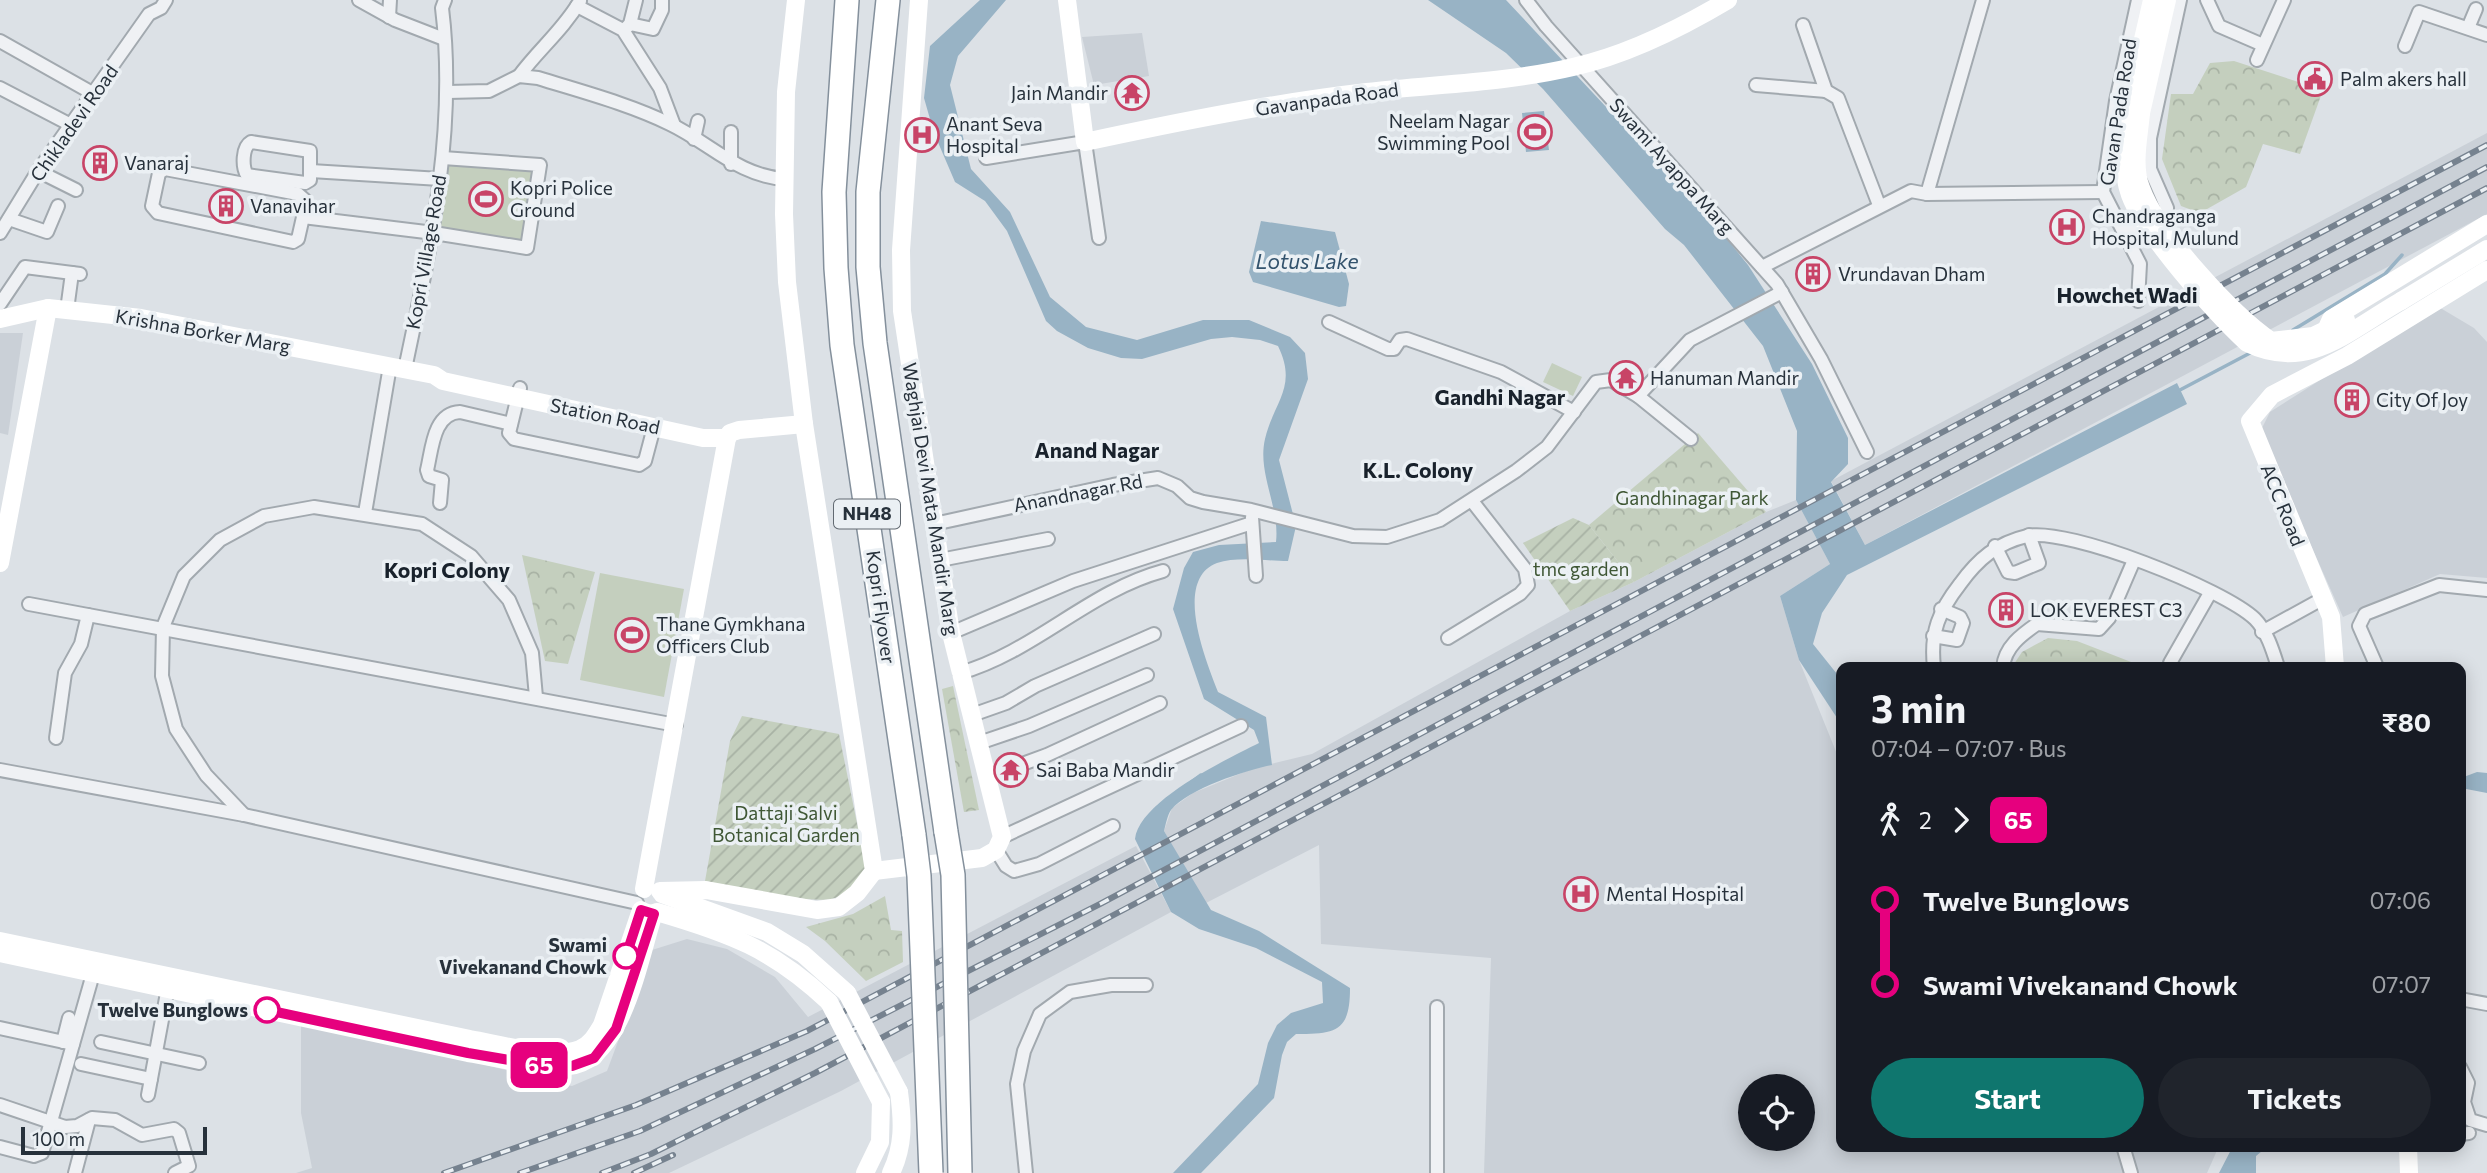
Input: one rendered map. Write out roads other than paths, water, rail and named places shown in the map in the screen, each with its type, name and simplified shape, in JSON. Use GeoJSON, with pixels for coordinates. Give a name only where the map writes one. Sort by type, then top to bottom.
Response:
{"type":"FeatureCollection","features":[{"type":"Feature","properties":{"kind":"highway","name":"Kopri Flyover"},"geometry":{"type":"LineString","coordinates":[[847,0],[834,192],[836,268],[842,345],[920,889],[931,1173]]}},
{"type":"Feature","properties":{"kind":"highway","name":"Kopri Flyover"},"geometry":{"type":"LineString","coordinates":[[887,10],[868,192],[868,267],[875,343],[953,875],[960,1173]]}},
{"type":"Feature","properties":{"kind":"street","name":"Chikladevi Road"},"geometry":{"type":"LineString","coordinates":[[149,14],[150,0]]}},
{"type":"Feature","properties":{"kind":"street","name":"Chikladevi Road"},"geometry":{"type":"LineString","coordinates":[[0,233],[38,172],[149,14],[161,8],[166,0]]}},
{"type":"Feature","properties":{"kind":"street"},"geometry":{"type":"LineString","coordinates":[[359,0],[390,17],[444,39]]}},
{"type":"Feature","properties":{"kind":"street"},"geometry":{"type":"LineString","coordinates":[[390,0],[390,17]]}},
{"type":"Feature","properties":{"kind":"street","name":"Kopri Village Road"},"geometry":{"type":"LineString","coordinates":[[365,513],[397,368],[434,233],[449,92],[442,8],[445,0]]}},
{"type":"Feature","properties":{"kind":"street"},"geometry":{"type":"LineString","coordinates":[[631,0],[624,27],[660,88],[674,125]]}},
{"type":"Feature","properties":{"kind":"street"},"geometry":{"type":"LineString","coordinates":[[624,27],[636,0]]}},
{"type":"Feature","properties":{"kind":"street"},"geometry":{"type":"LineString","coordinates":[[449,92],[489,91],[519,76],[558,34],[579,3],[624,27],[653,29],[663,10],[662,0]]}},
{"type":"Feature","properties":{"kind":"street"},"geometry":{"type":"LineString","coordinates":[[796,0],[786,92],[787,282],[804,424],[874,871]]}},
{"type":"Feature","properties":{"kind":"street"},"geometry":{"type":"LineString","coordinates":[[1067,0],[1099,238]]}},
{"type":"Feature","properties":{"kind":"street","name":"Swami Ayappa Marg"},"geometry":{"type":"LineString","coordinates":[[1526,0],[1576,66],[1762,267],[1867,452]]}},
{"type":"Feature","properties":{"kind":"street","name":"Gavanpada Road"},"geometry":{"type":"LineString","coordinates":[[1085,142],[1228,113],[1358,93],[1518,78],[1576,66],[1681,28],[1728,0]]}},
{"type":"Feature","properties":{"kind":"street"},"geometry":{"type":"LineString","coordinates":[[1927,194],[1983,0]]}},
{"type":"Feature","properties":{"kind":"street","name":"Gavan Pada Road"},"geometry":{"type":"LineString","coordinates":[[2138,0],[2116,101],[2103,192],[2140,264],[2138,301]]}},
{"type":"Feature","properties":{"kind":"street"},"geometry":{"type":"LineString","coordinates":[[2152,0],[2124,166],[2130,195],[2162,246],[2247,342],[2266,352],[2285,356],[2307,353],[2487,237]]}},
{"type":"Feature","properties":{"kind":"street"},"geometry":{"type":"LineString","coordinates":[[2134,111],[2167,0]]}},
{"type":"Feature","properties":{"kind":"street"},"geometry":{"type":"LineString","coordinates":[[2124,234],[2157,219],[2167,208],[2150,169],[2150,138],[2180,0]]}},
{"type":"Feature","properties":{"kind":"street"},"geometry":{"type":"LineString","coordinates":[[2207,0],[2218,26],[2263,45]]}},
{"type":"Feature","properties":{"kind":"street"},"geometry":{"type":"LineString","coordinates":[[2257,60],[2284,0]]}},
{"type":"Feature","properties":{"kind":"street","name":"Waghjai Devi Mata Mandir Marg"},"geometry":{"type":"LineString","coordinates":[[918,8],[901,250],[902,311],[951,633],[979,743],[999,843]]}},
{"type":"Feature","properties":{"kind":"street"},"geometry":{"type":"LineString","coordinates":[[2404,46],[2419,12],[2472,19],[2487,26]]}},
{"type":"Feature","properties":{"kind":"street"},"geometry":{"type":"LineString","coordinates":[[2472,19],[2487,35]]}},
{"type":"Feature","properties":{"kind":"street"},"geometry":{"type":"LineString","coordinates":[[1803,25],[1826,91]]}},
{"type":"Feature","properties":{"kind":"street"},"geometry":{"type":"LineString","coordinates":[[0,41],[97,89],[116,87]]}},
{"type":"Feature","properties":{"kind":"street"},"geometry":{"type":"LineString","coordinates":[[519,76],[538,78],[674,125],[731,164],[770,178],[785,180]]}},
{"type":"Feature","properties":{"kind":"street"},"geometry":{"type":"LineString","coordinates":[[1756,85],[1826,91],[1838,98],[1879,205]]}},
{"type":"Feature","properties":{"kind":"street"},"geometry":{"type":"LineString","coordinates":[[0,88],[69,128]]}},
{"type":"Feature","properties":{"kind":"street"},"geometry":{"type":"LineString","coordinates":[[0,96],[69,128]]}},
{"type":"Feature","properties":{"kind":"street"},"geometry":{"type":"LineString","coordinates":[[694,139],[698,121]]}},
{"type":"Feature","properties":{"kind":"street"},"geometry":{"type":"LineString","coordinates":[[731,132],[731,164]]}},
{"type":"Feature","properties":{"kind":"street"},"geometry":{"type":"LineString","coordinates":[[251,142],[309,150],[312,153],[311,171],[310,180],[305,183],[252,177],[244,170],[246,146],[251,142]]}},
{"type":"Feature","properties":{"kind":"street"},"geometry":{"type":"LineString","coordinates":[[986,158],[1085,142]]}},
{"type":"Feature","properties":{"kind":"street"},"geometry":{"type":"LineString","coordinates":[[303,217],[434,233],[527,248],[540,165],[443,158]]}},
{"type":"Feature","properties":{"kind":"street"},"geometry":{"type":"LineString","coordinates":[[165,169],[298,194],[306,201],[303,217],[298,239],[293,242],[158,213],[152,206],[159,173],[165,169]]}},
{"type":"Feature","properties":{"kind":"street"},"geometry":{"type":"LineString","coordinates":[[311,171],[440,179]]}},
{"type":"Feature","properties":{"kind":"street"},"geometry":{"type":"LineString","coordinates":[[38,172],[76,190]]}},
{"type":"Feature","properties":{"kind":"street"},"geometry":{"type":"LineString","coordinates":[[1762,267],[1911,191],[1927,194],[2103,192]]}},
{"type":"Feature","properties":{"kind":"street"},"geometry":{"type":"LineString","coordinates":[[9,219],[47,232],[58,206]]}},
{"type":"Feature","properties":{"kind":"street"},"geometry":{"type":"LineString","coordinates":[[2314,372],[2331,318],[2487,224]]}},
{"type":"Feature","properties":{"kind":"street"},"geometry":{"type":"LineString","coordinates":[[2397,297],[2487,249]]}},
{"type":"Feature","properties":{"kind":"street"},"geometry":{"type":"LineString","coordinates":[[0,304],[25,267],[76,273],[67,310]]}},
{"type":"Feature","properties":{"kind":"street"},"geometry":{"type":"LineString","coordinates":[[2314,372],[2347,356],[2487,270]]}},
{"type":"Feature","properties":{"kind":"street"},"geometry":{"type":"LineString","coordinates":[[1690,439],[1638,396],[1680,347],[1729,320],[1729,312],[1774,291]]}},
{"type":"Feature","properties":{"kind":"street"},"geometry":{"type":"LineString","coordinates":[[0,563],[48,308]]}},
{"type":"Feature","properties":{"kind":"street","name":"Krishna Borker Marg"},"geometry":{"type":"LineString","coordinates":[[0,319],[48,308],[141,318],[397,368]]}},
{"type":"Feature","properties":{"kind":"street"},"geometry":{"type":"LineString","coordinates":[[1329,322],[1388,349],[1394,349],[1400,341],[1407,339],[1501,372],[1574,412]]}},
{"type":"Feature","properties":{"kind":"street","name":"Station Road"},"geometry":{"type":"LineString","coordinates":[[397,368],[433,375],[443,381],[519,393],[631,417],[654,427],[703,438],[720,437],[739,430],[804,424]]}},
{"type":"Feature","properties":{"kind":"street","name":"ACC Road"},"geometry":{"type":"LineString","coordinates":[[2314,372],[2272,395],[2250,421],[2331,617],[2335,662]]}},
{"type":"Feature","properties":{"kind":"street","name":"Anandnagar Rd"},"geometry":{"type":"LineString","coordinates":[[934,524],[1158,478],[1166,479],[1195,500],[1252,516],[1274,517],[1353,536],[1387,537],[1423,528],[1472,501],[1547,447],[1597,382],[1603,379],[1611,380],[1638,396]]}},
{"type":"Feature","properties":{"kind":"street"},"geometry":{"type":"LineString","coordinates":[[519,393],[509,435],[514,439],[639,465],[645,461],[654,427]]}},
{"type":"Feature","properties":{"kind":"street"},"geometry":{"type":"LineString","coordinates":[[440,503],[443,483],[440,479],[429,476],[427,470],[441,421],[453,412],[460,412],[511,424]]}},
{"type":"Feature","properties":{"kind":"street"},"geometry":{"type":"LineString","coordinates":[[8,948],[380,1028],[572,1066],[594,1058],[609,1027],[651,902],[720,437],[705,429],[631,417]]}},
{"type":"Feature","properties":{"kind":"street"},"geometry":{"type":"LineString","coordinates":[[1448,638],[1520,594],[1528,585],[1525,569],[1472,501]]}},
{"type":"Feature","properties":{"kind":"street"},"geometry":{"type":"LineString","coordinates":[[244,815],[206,775],[176,729],[162,677],[163,628],[184,576],[220,540],[264,516],[314,507],[422,524],[471,556],[509,600],[531,653],[536,697]]}},
{"type":"Feature","properties":{"kind":"street"},"geometry":{"type":"LineString","coordinates":[[951,633],[1073,581],[1252,516],[1256,576]]}},
{"type":"Feature","properties":{"kind":"street"},"geometry":{"type":"LineString","coordinates":[[1995,546],[2008,572],[2015,573],[2039,564],[2029,535]]}},
{"type":"Feature","properties":{"kind":"street"},"geometry":{"type":"LineString","coordinates":[[1934,662],[1933,636],[1941,609],[1970,570],[1995,546],[2029,535],[2062,536],[2134,560],[2210,593],[2255,619],[2276,662]]}},
{"type":"Feature","properties":{"kind":"street"},"geometry":{"type":"LineString","coordinates":[[940,561],[1048,539]]}},
{"type":"Feature","properties":{"kind":"street"},"geometry":{"type":"LineString","coordinates":[[2003,662],[2011,646],[2036,624],[2099,629],[2109,618],[2134,560]]}},
{"type":"Feature","properties":{"kind":"street"},"geometry":{"type":"LineString","coordinates":[[960,673],[984,666],[1001,657],[1111,591],[1163,571]]}},
{"type":"Feature","properties":{"kind":"street"},"geometry":{"type":"LineString","coordinates":[[2375,662],[2359,626],[2365,614],[2439,585],[2487,590]]}},
{"type":"Feature","properties":{"kind":"street"},"geometry":{"type":"LineString","coordinates":[[2171,662],[2210,593]]}},
{"type":"Feature","properties":{"kind":"street"},"geometry":{"type":"LineString","coordinates":[[2262,632],[2322,599]]}},
{"type":"Feature","properties":{"kind":"street"},"geometry":{"type":"LineString","coordinates":[[29,604],[676,725]]}},
{"type":"Feature","properties":{"kind":"street"},"geometry":{"type":"LineString","coordinates":[[1933,636],[1957,640],[1963,623],[1960,617],[1941,609]]}},
{"type":"Feature","properties":{"kind":"street"},"geometry":{"type":"LineString","coordinates":[[56,738],[65,673],[81,644],[88,615]]}},
{"type":"Feature","properties":{"kind":"street"},"geometry":{"type":"LineString","coordinates":[[972,715],[1006,703],[1039,684],[1154,634]]}},
{"type":"Feature","properties":{"kind":"street"},"geometry":{"type":"LineString","coordinates":[[979,743],[1029,726],[1147,675]]}},
{"type":"Feature","properties":{"kind":"street"},"geometry":{"type":"LineString","coordinates":[[987,778],[1036,760],[1160,703]]}},
{"type":"Feature","properties":{"kind":"street"},"geometry":{"type":"LineString","coordinates":[[651,902],[706,890],[817,910],[839,907],[857,893],[874,871],[982,858],[999,843],[1241,726]]}},
{"type":"Feature","properties":{"kind":"street"},"geometry":{"type":"LineString","coordinates":[[0,769],[244,815],[651,902],[767,932],[803,954],[847,993],[899,1093],[904,1125],[898,1158],[891,1173]]}},
{"type":"Feature","properties":{"kind":"street"},"geometry":{"type":"LineString","coordinates":[[999,843],[1006,866],[1014,871],[1039,864],[1113,826]]}},
{"type":"Feature","properties":{"kind":"street"},"geometry":{"type":"LineString","coordinates":[[651,902],[738,937],[794,970],[829,1002],[881,1102],[880,1142],[865,1173]]}},
{"type":"Feature","properties":{"kind":"street"},"geometry":{"type":"LineString","coordinates":[[0,1147],[39,1156],[51,1122],[68,1043],[96,966]]}},
{"type":"Feature","properties":{"kind":"street"},"geometry":{"type":"LineString","coordinates":[[148,1095],[169,982]]}},
{"type":"Feature","properties":{"kind":"street"},"geometry":{"type":"LineString","coordinates":[[1026,1173],[1017,1084],[1024,1051],[1040,1014],[1070,992],[1111,985],[1146,985]]}},
{"type":"Feature","properties":{"kind":"street"},"geometry":{"type":"LineString","coordinates":[[2466,1000],[2487,1003]]}},
{"type":"Feature","properties":{"kind":"street"},"geometry":{"type":"LineString","coordinates":[[1437,1007],[1437,1173]]}},
{"type":"Feature","properties":{"kind":"street"},"geometry":{"type":"LineString","coordinates":[[68,1043],[69,1018]]}},
{"type":"Feature","properties":{"kind":"street"},"geometry":{"type":"LineString","coordinates":[[0,1028],[68,1043]]}},
{"type":"Feature","properties":{"kind":"street"},"geometry":{"type":"LineString","coordinates":[[101,1042],[200,1063]]}},
{"type":"Feature","properties":{"kind":"street"},"geometry":{"type":"LineString","coordinates":[[81,1064],[151,1079]]}},
{"type":"Feature","properties":{"kind":"street"},"geometry":{"type":"LineString","coordinates":[[2466,1079],[2466,1102]]}},
{"type":"Feature","properties":{"kind":"street"},"geometry":{"type":"LineString","coordinates":[[0,1105],[71,1128],[101,1117],[114,1119],[142,1135],[171,1128],[177,1130],[189,1166],[175,1173]]}},
{"type":"Feature","properties":{"kind":"street"},"geometry":{"type":"LineString","coordinates":[[2466,1113],[2470,1120],[2487,1125]]}},
{"type":"Feature","properties":{"kind":"street"},"geometry":{"type":"LineString","coordinates":[[75,1173],[89,1120]]}},
{"type":"Feature","properties":{"kind":"street"},"geometry":{"type":"LineString","coordinates":[[2125,1152],[2131,1173]]}},
{"type":"Feature","properties":{"kind":"street"},"geometry":{"type":"LineString","coordinates":[[2408,1152],[2409,1173]]}},
{"type":"Feature","properties":{"kind":"water"},"geometry":{"type":"Polygon","coordinates":[[[980,0],[1006,0],[958,56],[950,85],[971,169],[1010,212],[1050,297],[1086,327],[1137,340],[1203,320],[1249,320],[1290,337],[1305,353],[1308,379],[1279,460],[1296,526],[1288,561],[1243,559],[1217,563],[1204,572],[1197,586],[1195,604],[1201,643],[1218,692],[1266,717],[1272,765],[1233,776],[1190,795],[1171,810],[1164,831],[1211,910],[1259,931],[1350,988],[1349,1002],[1344,1021],[1338,1027],[1322,1033],[1296,1034],[1287,1042],[1274,1098],[1201,1173],[1173,1173],[1258,1084],[1268,1043],[1277,1025],[1291,1013],[1323,1003],[1322,982],[1256,948],[1199,929],[1171,912],[1135,839],[1140,825],[1168,796],[1207,770],[1259,743],[1254,730],[1204,699],[1173,609],[1184,568],[1193,552],[1219,545],[1276,542],[1275,516],[1263,452],[1269,426],[1285,383],[1284,360],[1278,346],[1260,340],[1232,337],[1211,339],[1142,359],[1121,358],[1088,348],[1057,331],[1046,321],[1007,231],[985,201],[955,182],[934,133],[924,98],[930,46],[980,0]]]}},
{"type":"Feature","properties":{"kind":"water"},"geometry":{"type":"Polygon","coordinates":[[[1428,0],[1506,0],[1710,218],[1748,265],[1812,364],[1848,438],[1848,464],[1831,482],[1865,545],[2177,383],[2187,404],[1847,575],[1822,613],[1813,644],[1836,673],[1836,716],[1799,660],[1780,596],[1830,564],[1796,500],[1797,431],[1763,346],[1684,245],[1665,229],[1543,89],[1506,53],[1428,0]]]}},
{"type":"Feature","properties":{"kind":"water","name":"Neelam Nagar Swimming Pool"},"geometry":{"type":"Polygon","coordinates":[[[1544,111],[1549,150],[1526,152],[1522,113],[1544,111]]]}},
{"type":"Feature","properties":{"kind":"water","name":"Lotus Lake"},"geometry":{"type":"Polygon","coordinates":[[[1261,221],[1335,232],[1349,284],[1346,306],[1339,307],[1253,282],[1249,272],[1261,221]]]}},
{"type":"Feature","properties":{"kind":"water"},"geometry":{"type":"Polygon","coordinates":[[[2477,772],[2487,773],[2487,793],[2466,789],[2466,776],[2477,772]]]}},
{"type":"Feature","properties":{"kind":"water"},"geometry":{"type":"Polygon","coordinates":[[[2230,1152],[2261,1152],[2256,1156],[2256,1173],[2219,1173],[2230,1152]]]}},
{"type":"Feature","properties":{"kind":"waterway"},"geometry":{"type":"LineString","coordinates":[[2293,330],[2385,274],[2402,255]]}},
{"type":"Feature","properties":{"kind":"waterway"},"geometry":{"type":"LineString","coordinates":[[2178,391],[2252,352]]}},
{"type":"Feature","properties":{"kind":"waterway"},"geometry":{"type":"LineString","coordinates":[[1157,808],[1201,775]]}},
{"type":"Feature","properties":{"kind":"railway"},"geometry":{"type":"LineString","coordinates":[[444,1173],[636,1105],[807,1031],[2487,145]]}},
{"type":"Feature","properties":{"kind":"railway"},"geometry":{"type":"LineString","coordinates":[[520,1173],[640,1131],[815,1049],[1100,904],[2487,167]]}},
{"type":"Feature","properties":{"kind":"railway"},"geometry":{"type":"LineString","coordinates":[[602,1173],[651,1154],[815,1073],[2487,188]]}},
{"type":"Feature","properties":{"kind":"railway"},"geometry":{"type":"LineString","coordinates":[[634,1173],[673,1155]]}},
{"type":"Feature","properties":{"kind":"place","name":"Palm akers hall"},"geometry":{"type":"Point","coordinates":[2315,79]}},
{"type":"Feature","properties":{"kind":"place","name":"Jain Mandir"},"geometry":{"type":"Point","coordinates":[1132,93]}},
{"type":"Feature","properties":{"kind":"place","name":"Neelam Nagar Swimming Pool"},"geometry":{"type":"Point","coordinates":[1535,132]}},
{"type":"Feature","properties":{"kind":"place","name":"Anant Seva Hospital"},"geometry":{"type":"Point","coordinates":[922,135]}},
{"type":"Feature","properties":{"kind":"place","name":"Vanaraj"},"geometry":{"type":"Point","coordinates":[100,163]}},
{"type":"Feature","properties":{"kind":"place","name":"Kopri Police Ground"},"geometry":{"type":"Point","coordinates":[486,199]}},
{"type":"Feature","properties":{"kind":"place","name":"Vanavihar"},"geometry":{"type":"Point","coordinates":[226,206]}},
{"type":"Feature","properties":{"kind":"place","name":"Chandraganga Hospital, Mulund"},"geometry":{"type":"Point","coordinates":[2067,227]}},
{"type":"Feature","properties":{"kind":"place","name":"Vrundavan Dham"},"geometry":{"type":"Point","coordinates":[1813,274]}},
{"type":"Feature","properties":{"kind":"place","name":"Hanuman Mandir"},"geometry":{"type":"Point","coordinates":[1626,378]}},
{"type":"Feature","properties":{"kind":"place","name":"City Of Joy"},"geometry":{"type":"Point","coordinates":[2352,400]}},
{"type":"Feature","properties":{"kind":"place","name":"LOK EVEREST C3"},"geometry":{"type":"Point","coordinates":[2006,610]}},
{"type":"Feature","properties":{"kind":"place","name":"Thane Gymkhana Officers Club"},"geometry":{"type":"Point","coordinates":[632,635]}},
{"type":"Feature","properties":{"kind":"place","name":"Sai Baba Mandir"},"geometry":{"type":"Point","coordinates":[1011,770]}},
{"type":"Feature","properties":{"kind":"place","name":"Mental Hospital"},"geometry":{"type":"Point","coordinates":[1581,894]}},
{"type":"Feature","properties":{"kind":"place","name":"Swami Vivekanand Chowk"},"geometry":{"type":"Point","coordinates":[626,956]}},
{"type":"Feature","properties":{"kind":"place","name":"Twelve Bunglows"},"geometry":{"type":"Point","coordinates":[267,1010]}},
{"type":"Feature","properties":{"kind":"district","name":"Howchet Wadi"},"geometry":{"type":"Point","coordinates":[2127,296]}},
{"type":"Feature","properties":{"kind":"district","name":"Gandhi Nagar"},"geometry":{"type":"Point","coordinates":[1500,398]}},
{"type":"Feature","properties":{"kind":"district","name":"Anand Nagar"},"geometry":{"type":"Point","coordinates":[1097,451]}},
{"type":"Feature","properties":{"kind":"district","name":"K.L. Colony"},"geometry":{"type":"Point","coordinates":[1418,471]}},
{"type":"Feature","properties":{"kind":"district","name":"Kopri Colony"},"geometry":{"type":"Point","coordinates":[447,571]}},
{"type":"Feature","properties":{"kind":"park label","name":"Gandhinagar Park"},"geometry":{"type":"Point","coordinates":[1692,498]}},
{"type":"Feature","properties":{"kind":"park label","name":"tmc garden"},"geometry":{"type":"Point","coordinates":[1581,569]}},
{"type":"Feature","properties":{"kind":"park label","name":"Dattaji Salvi Botanical Garden"},"geometry":{"type":"Point","coordinates":[786,824]}}]}
